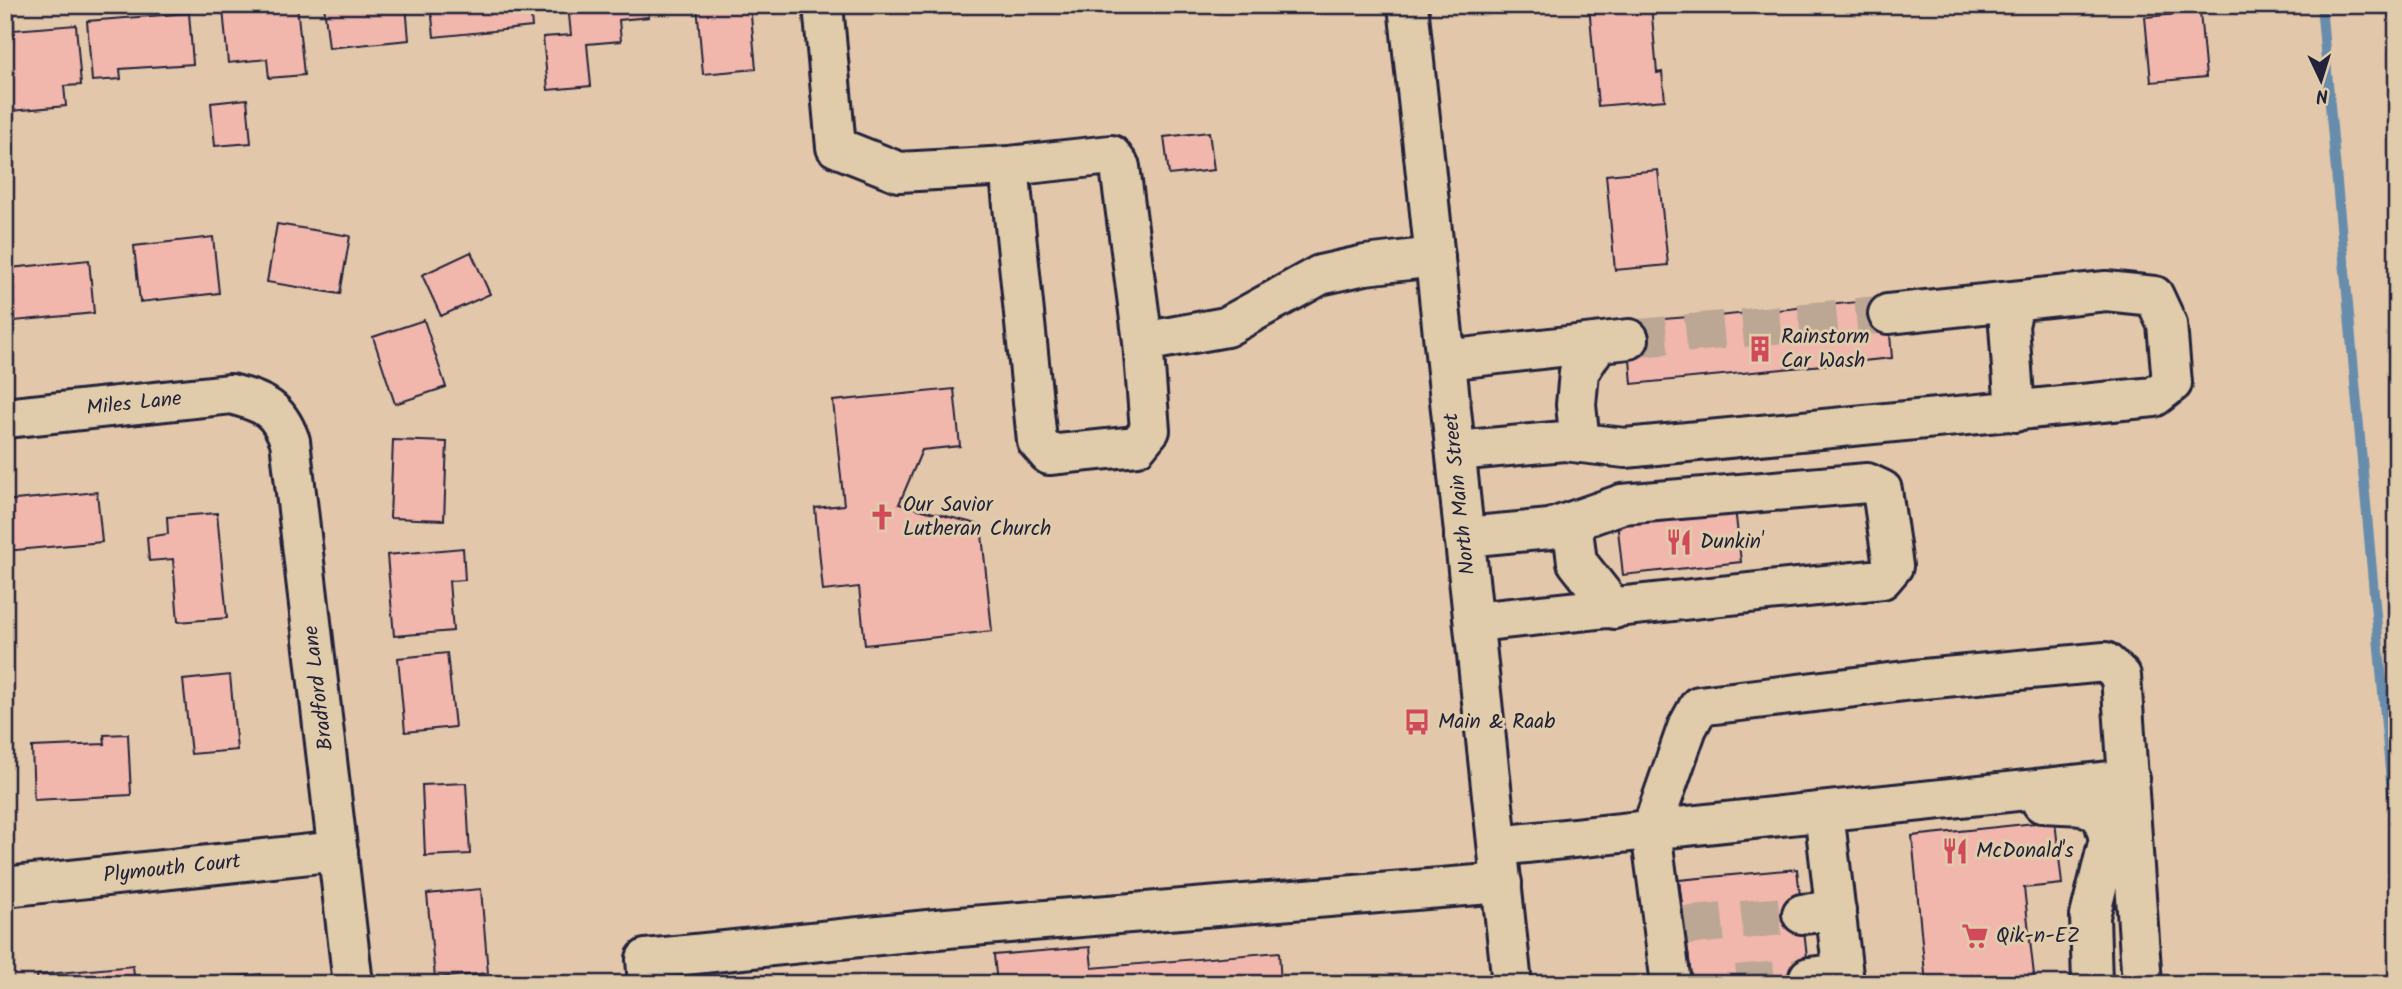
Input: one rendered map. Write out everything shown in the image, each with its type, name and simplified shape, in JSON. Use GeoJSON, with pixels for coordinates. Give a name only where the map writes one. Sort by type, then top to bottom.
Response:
{"type":"FeatureCollection","features":[{"type":"Feature","properties":{"kind":"street"},"geometry":{"type":"LineString","coordinates":[[823,5],[836,147],[899,172],[1009,166],[1111,155],[1120,167],[1143,342],[1150,430],[1137,446],[1049,455],[1037,441],[1009,166]]}},
{"type":"Feature","properties":{"kind":"street","name":"North Main Street"},"geometry":{"type":"LineString","coordinates":[[1408,5],[1512,984]]}},
{"type":"Feature","properties":{"kind":"street"},"geometry":{"type":"LineString","coordinates":[[1143,342],[1226,327],[1320,275],[1365,265],[1435,257]]}},
{"type":"Feature","properties":{"kind":"street"},"geometry":{"type":"LineString","coordinates":[[1456,451],[1564,441],[1625,448],[2015,412],[2154,397],[2172,383],[2167,324],[2154,296],[2105,291],[1888,314]]}},
{"type":"Feature","properties":{"kind":"street"},"geometry":{"type":"LineString","coordinates":[[2015,301],[2009,325],[2015,412]]}},
{"type":"Feature","properties":{"kind":"street"},"geometry":{"type":"LineString","coordinates":[[1446,360],[1613,341],[1579,372],[1576,405],[1580,443]]}},
{"type":"Feature","properties":{"kind":"street","name":"Miles Lane"},"geometry":{"type":"LineString","coordinates":[[5,418],[231,394],[261,403]]}},
{"type":"Feature","properties":{"kind":"street","name":"Bradford Lane"},"geometry":{"type":"LineString","coordinates":[[261,403],[281,418],[290,441],[353,984]]}},
{"type":"Feature","properties":{"kind":"street"},"geometry":{"type":"LineString","coordinates":[[1464,537],[1550,529],[1622,504],[1867,483],[1882,490],[1892,566],[1882,579],[1474,622]]}},
{"type":"Feature","properties":{"kind":"street"},"geometry":{"type":"LineString","coordinates":[[1572,522],[1577,562],[1614,609]]}},
{"type":"Feature","properties":{"kind":"street"},"geometry":{"type":"LineString","coordinates":[[1671,984],[1674,926],[1651,831],[1688,728],[1699,706],[1913,680],[2105,662],[2121,676],[2142,984]]}},
{"type":"Feature","properties":{"kind":"street"},"geometry":{"type":"LineString","coordinates":[[648,984],[646,959],[961,927],[1500,865],[1651,831],[2130,779]]}},
{"type":"Feature","properties":{"kind":"street"},"geometry":{"type":"LineString","coordinates":[[1881,806],[1896,816],[1913,818],[2046,802],[2083,805],[2102,814],[2109,839],[2090,916],[2092,984]]}},
{"type":"Feature","properties":{"kind":"street"},"geometry":{"type":"LineString","coordinates":[[1824,812],[1819,913],[1832,978]]}},
{"type":"Feature","properties":{"kind":"street","name":"Plymouth Court"},"geometry":{"type":"LineString","coordinates":[[5,887],[338,851]]}},
{"type":"Feature","properties":{"kind":"building"},"geometry":{"type":"Polygon","coordinates":[[[297,5],[304,75],[269,78],[267,59],[228,63],[223,9],[297,5]]]}},
{"type":"Feature","properties":{"kind":"building"},"geometry":{"type":"Polygon","coordinates":[[[324,5],[406,5],[409,40],[329,48],[324,5]]]}},
{"type":"Feature","properties":{"kind":"building"},"geometry":{"type":"Polygon","coordinates":[[[431,5],[530,5],[532,27],[434,37],[431,5]]]}},
{"type":"Feature","properties":{"kind":"building"},"geometry":{"type":"Polygon","coordinates":[[[568,5],[648,5],[649,17],[619,20],[621,41],[587,44],[591,86],[548,90],[543,37],[571,35],[568,5]]]}},
{"type":"Feature","properties":{"kind":"building"},"geometry":{"type":"Polygon","coordinates":[[[697,5],[750,5],[756,69],[703,74],[697,5]]]}},
{"type":"Feature","properties":{"kind":"building"},"geometry":{"type":"Polygon","coordinates":[[[1589,5],[1651,5],[1657,73],[1662,72],[1665,100],[1598,106],[1589,5]]]}},
{"type":"Feature","properties":{"kind":"building"},"geometry":{"type":"Polygon","coordinates":[[[2200,12],[2206,77],[2151,82],[2145,17],[2200,12]]]}},
{"type":"Feature","properties":{"kind":"building"},"geometry":{"type":"Polygon","coordinates":[[[189,13],[193,64],[120,69],[121,79],[92,81],[87,21],[189,13]]]}},
{"type":"Feature","properties":{"kind":"building"},"geometry":{"type":"Polygon","coordinates":[[[5,18],[13,18],[14,30],[76,25],[81,85],[64,86],[66,106],[11,111],[12,130],[5,130],[5,18]]]}},
{"type":"Feature","properties":{"kind":"building"},"geometry":{"type":"Polygon","coordinates":[[[247,99],[251,143],[215,146],[211,103],[247,99]]]}},
{"type":"Feature","properties":{"kind":"building"},"geometry":{"type":"Polygon","coordinates":[[[1209,132],[1214,170],[1169,175],[1164,137],[1209,132]]]}},
{"type":"Feature","properties":{"kind":"building"},"geometry":{"type":"Polygon","coordinates":[[[1658,170],[1668,265],[1615,270],[1606,175],[1658,170]]]}},
{"type":"Feature","properties":{"kind":"building"},"geometry":{"type":"Polygon","coordinates":[[[277,224],[350,236],[340,294],[267,282],[277,224]]]}},
{"type":"Feature","properties":{"kind":"building"},"geometry":{"type":"Polygon","coordinates":[[[213,237],[219,293],[140,302],[134,246],[213,237]]]}},
{"type":"Feature","properties":{"kind":"building"},"geometry":{"type":"Polygon","coordinates":[[[471,252],[490,294],[441,316],[422,275],[471,252]]]}},
{"type":"Feature","properties":{"kind":"building"},"geometry":{"type":"Polygon","coordinates":[[[89,260],[94,313],[15,321],[10,268],[89,260]]]}},
{"type":"Feature","properties":{"kind":"building","name":"Rainstorm Car Wash"},"geometry":{"type":"Polygon","coordinates":[[[1887,299],[1892,358],[1632,384],[1627,322],[1688,319],[1887,299]]]}},
{"type":"Feature","properties":{"kind":"building"},"geometry":{"type":"Polygon","coordinates":[[[424,320],[446,387],[395,404],[373,337],[424,320]]]}},
{"type":"Feature","properties":{"kind":"building","name":"Our Savior Lutheran Church"},"geometry":{"type":"Polygon","coordinates":[[[954,389],[960,446],[922,450],[899,504],[981,525],[992,631],[865,645],[859,587],[823,591],[815,508],[844,505],[833,401],[954,389]]]}},
{"type":"Feature","properties":{"kind":"building"},"geometry":{"type":"Polygon","coordinates":[[[393,440],[447,442],[444,520],[390,518],[393,440]]]}},
{"type":"Feature","properties":{"kind":"building"},"geometry":{"type":"Polygon","coordinates":[[[97,492],[102,542],[6,551],[5,501],[97,492]]]}},
{"type":"Feature","properties":{"kind":"building","name":"Dunkin'"},"geometry":{"type":"Polygon","coordinates":[[[1735,508],[1741,562],[1623,575],[1617,521],[1735,508]]]}},
{"type":"Feature","properties":{"kind":"building"},"geometry":{"type":"Polygon","coordinates":[[[217,513],[227,618],[178,622],[173,559],[149,561],[147,537],[168,534],[167,517],[217,513]]]}},
{"type":"Feature","properties":{"kind":"building"},"geometry":{"type":"Polygon","coordinates":[[[463,548],[465,580],[449,581],[453,631],[394,636],[387,555],[463,548]]]}},
{"type":"Feature","properties":{"kind":"building"},"geometry":{"type":"Polygon","coordinates":[[[447,653],[455,727],[405,732],[398,658],[447,653]]]}},
{"type":"Feature","properties":{"kind":"building"},"geometry":{"type":"Polygon","coordinates":[[[230,675],[237,750],[191,754],[183,680],[230,675]]]}},
{"type":"Feature","properties":{"kind":"building"},"geometry":{"type":"Polygon","coordinates":[[[128,734],[131,795],[34,800],[32,747],[105,744],[104,735],[128,734]]]}},
{"type":"Feature","properties":{"kind":"building"},"geometry":{"type":"Polygon","coordinates":[[[466,783],[470,854],[425,856],[422,785],[466,783]]]}},
{"type":"Feature","properties":{"kind":"building","name":"Qik-n-EZ"},"geometry":{"type":"Polygon","coordinates":[[[2055,821],[2062,884],[2024,888],[2035,984],[1926,984],[1912,836],[2055,821]]]}},
{"type":"Feature","properties":{"kind":"building"},"geometry":{"type":"Polygon","coordinates":[[[1797,869],[1810,984],[1692,984],[1679,880],[1797,869]]]}},
{"type":"Feature","properties":{"kind":"building"},"geometry":{"type":"Polygon","coordinates":[[[481,889],[488,973],[435,978],[427,894],[481,889]]]}},
{"type":"Feature","properties":{"kind":"building"},"geometry":{"type":"Polygon","coordinates":[[[1090,947],[1092,968],[1279,952],[1281,984],[997,984],[994,955],[1090,947]]]}},
{"type":"Feature","properties":{"kind":"building"},"geometry":{"type":"Polygon","coordinates":[[[133,966],[135,984],[38,984],[37,975],[133,966]]]}},
{"type":"Feature","properties":{"kind":"building"},"geometry":{"type":"Polygon","coordinates":[[[261,974],[262,984],[211,984],[211,979],[261,974]]]}},
{"type":"Feature","properties":{"kind":"building"},"geometry":{"type":"Polygon","coordinates":[[[781,976],[782,984],[704,984],[781,976]]]}},
{"type":"Feature","properties":{"kind":"waterway"},"geometry":{"type":"LineString","coordinates":[[2321,5],[2397,848]]}},
{"type":"Feature","properties":{"kind":"tunnel"},"geometry":{"type":"LineString","coordinates":[[1629,339],[1888,314]]}},
{"type":"Feature","properties":{"kind":"tunnel"},"geometry":{"type":"LineString","coordinates":[[1685,926],[1802,914]]}},
{"type":"Feature","properties":{"kind":"tunnel"},"geometry":{"type":"LineString","coordinates":[[1737,984],[1809,977]]}},
{"type":"Feature","properties":{"kind":"place","name":"Rainstorm Car Wash"},"geometry":{"type":"Point","coordinates":[1760,349]}},
{"type":"Feature","properties":{"kind":"place","name":"Our Savior Lutheran Church"},"geometry":{"type":"Point","coordinates":[882,517]}},
{"type":"Feature","properties":{"kind":"place","name":"Dunkin'"},"geometry":{"type":"Point","coordinates":[1679,542]}},
{"type":"Feature","properties":{"kind":"place","name":"Main & Raab"},"geometry":{"type":"Point","coordinates":[1417,722]}},
{"type":"Feature","properties":{"kind":"place","name":"McDonald's"},"geometry":{"type":"Point","coordinates":[1955,851]}},
{"type":"Feature","properties":{"kind":"place","name":"Qik-n-EZ"},"geometry":{"type":"Point","coordinates":[1975,936]}}]}
